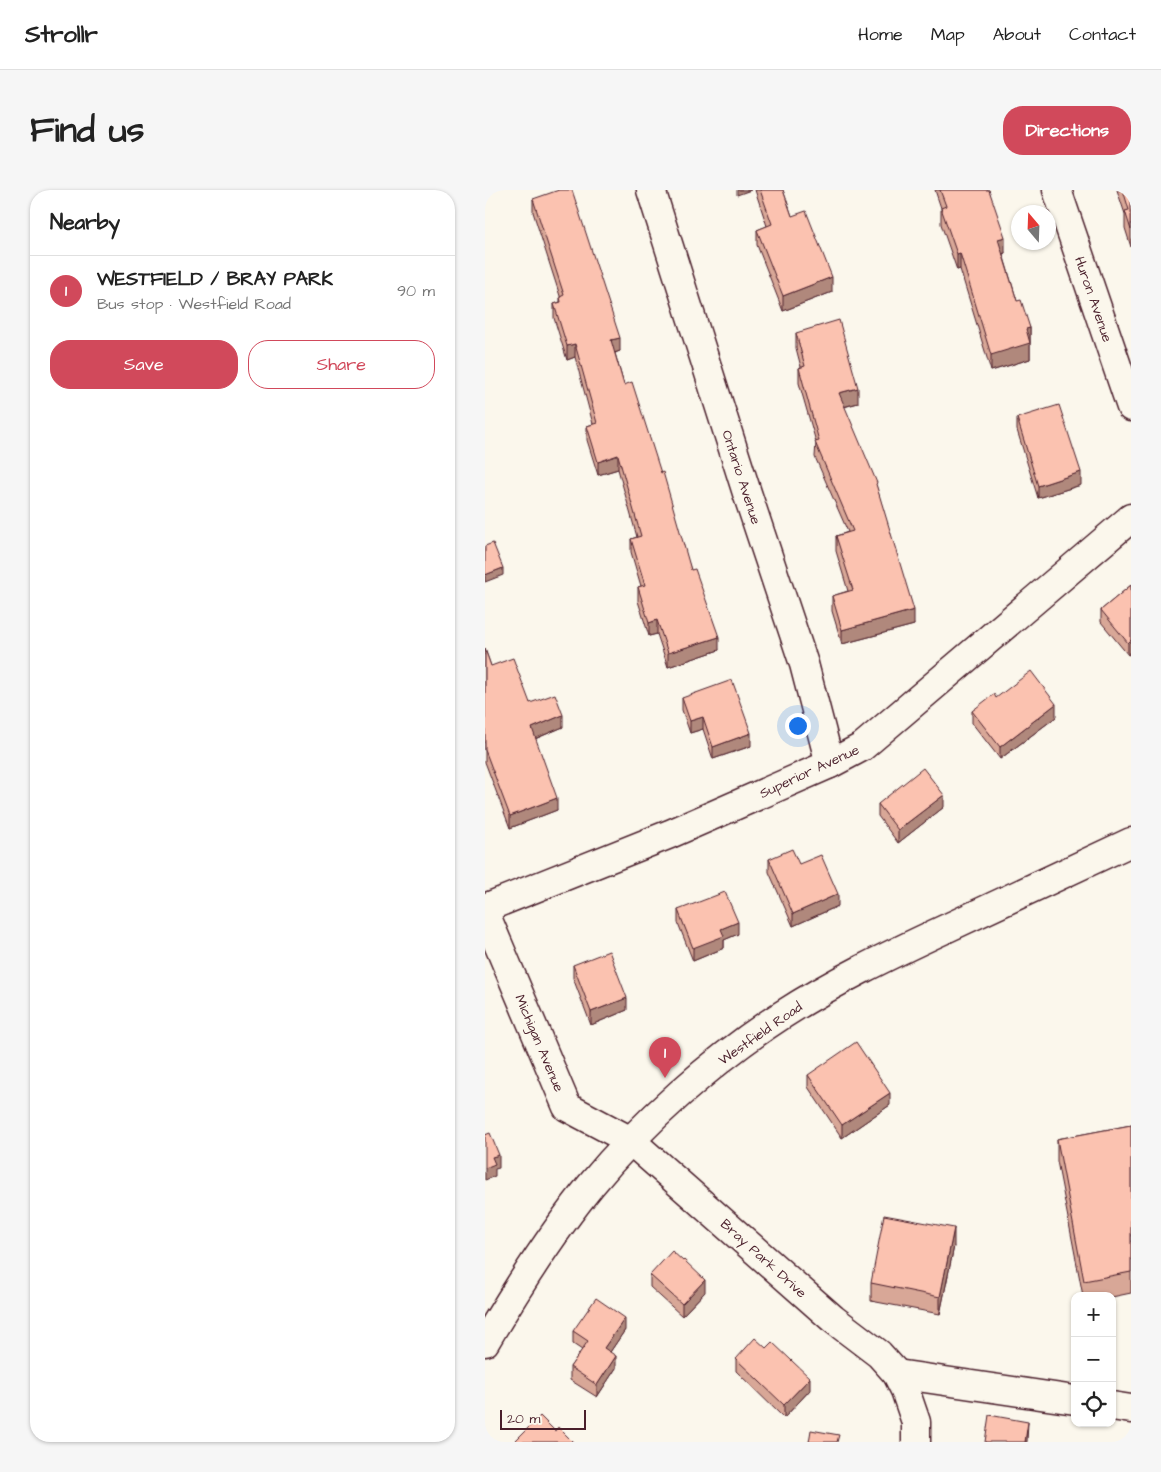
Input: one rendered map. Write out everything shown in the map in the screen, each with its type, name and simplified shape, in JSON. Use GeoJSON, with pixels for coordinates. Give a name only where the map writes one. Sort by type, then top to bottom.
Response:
{"type":"FeatureCollection","features":[{"type":"Feature","properties":{"kind":"street","name":"Ontario Avenue"},"geometry":{"type":"LineString","coordinates":[[651,190],[747,493],[804,664],[830,764]]}},
{"type":"Feature","properties":{"kind":"street","name":"Huron Avenue"},"geometry":{"type":"LineString","coordinates":[[1057,190],[1131,407]]}},
{"type":"Feature","properties":{"kind":"street","name":"Superior Avenue"},"geometry":{"type":"LineString","coordinates":[[485,908],[670,834],[830,764],[862,747],[1131,518]]}},
{"type":"Feature","properties":{"kind":"street","name":"Westfield Road"},"geometry":{"type":"LineString","coordinates":[[485,1342],[559,1226],[592,1184],[631,1141],[676,1098],[745,1041],[813,996],[911,944],[1131,842]]}},
{"type":"Feature","properties":{"kind":"street","name":"Michigan Avenue"},"geometry":{"type":"LineString","coordinates":[[485,913],[567,1107],[631,1141]]}},
{"type":"Feature","properties":{"kind":"street","name":"Bray Park Drive"},"geometry":{"type":"LineString","coordinates":[[631,1141],[833,1319],[879,1354],[897,1374],[911,1406],[916,1422],[916,1442]]}},
{"type":"Feature","properties":{"kind":"street"},"geometry":{"type":"LineString","coordinates":[[897,1374],[939,1382],[1071,1399]]}},
{"type":"Feature","properties":{"kind":"street"},"geometry":{"type":"LineString","coordinates":[[1116,1407],[1131,1409]]}},
{"type":"Feature","properties":{"kind":"building"},"geometry":{"type":"Polygon","coordinates":[[[559,190],[572,190],[620,338],[611,340],[624,385],[632,382],[661,473],[663,472],[691,570],[695,569],[719,637],[668,653],[657,620],[649,623],[638,587],[645,585],[631,539],[641,536],[618,455],[598,462],[587,426],[597,423],[575,344],[567,346],[554,304],[561,302],[560,297],[564,295],[533,199],[559,190]]]}},
{"type":"Feature","properties":{"kind":"building"},"geometry":{"type":"Polygon","coordinates":[[[760,190],[783,190],[792,216],[806,211],[832,277],[783,296],[757,230],[772,224],[760,190]]]}},
{"type":"Feature","properties":{"kind":"building"},"geometry":{"type":"Polygon","coordinates":[[[940,190],[989,190],[1005,237],[998,239],[1017,301],[1021,300],[1030,328],[1026,329],[1030,343],[991,355],[960,253],[957,254],[941,208],[946,206],[940,190]]]}},
{"type":"Feature","properties":{"kind":"building"},"geometry":{"type":"Polygon","coordinates":[[[1123,190],[1131,190],[1131,230],[1125,211],[1129,210],[1123,190]]]}},
{"type":"Feature","properties":{"kind":"building"},"geometry":{"type":"Polygon","coordinates":[[[839,320],[858,388],[839,393],[877,483],[914,610],[842,630],[832,596],[853,590],[836,536],[853,531],[815,442],[819,441],[799,368],[805,366],[796,333],[839,320]]]}},
{"type":"Feature","properties":{"kind":"building"},"geometry":{"type":"Polygon","coordinates":[[[1059,405],[1081,472],[1038,486],[1017,418],[1059,405]]]}},
{"type":"Feature","properties":{"kind":"building"},"geometry":{"type":"Polygon","coordinates":[[[493,543],[503,568],[485,575],[485,546],[493,543]]]}},
{"type":"Feature","properties":{"kind":"building"},"geometry":{"type":"Polygon","coordinates":[[[1131,585],[1131,640],[1128,643],[1101,610],[1131,585]]]}},
{"type":"Feature","properties":{"kind":"building"},"geometry":{"type":"Polygon","coordinates":[[[485,649],[491,666],[513,658],[530,703],[555,694],[563,715],[532,728],[557,798],[510,816],[485,750],[485,649]]]}},
{"type":"Feature","properties":{"kind":"building"},"geometry":{"type":"Polygon","coordinates":[[[1031,671],[1056,704],[1000,747],[972,711],[994,694],[996,698],[1031,671]]]}},
{"type":"Feature","properties":{"kind":"building"},"geometry":{"type":"Polygon","coordinates":[[[732,680],[751,733],[713,747],[703,717],[690,721],[682,698],[732,680]]]}},
{"type":"Feature","properties":{"kind":"building"},"geometry":{"type":"Polygon","coordinates":[[[923,768],[944,795],[898,830],[878,804],[923,768]]]}},
{"type":"Feature","properties":{"kind":"building"},"geometry":{"type":"Polygon","coordinates":[[[792,849],[799,864],[821,855],[838,894],[793,914],[769,859],[792,849]]]}},
{"type":"Feature","properties":{"kind":"building"},"geometry":{"type":"Polygon","coordinates":[[[725,892],[738,922],[721,929],[724,936],[693,948],[678,910],[725,892]]]}},
{"type":"Feature","properties":{"kind":"building"},"geometry":{"type":"Polygon","coordinates":[[[609,951],[627,998],[591,1012],[573,965],[609,951]]]}},
{"type":"Feature","properties":{"kind":"building"},"geometry":{"type":"Polygon","coordinates":[[[856,1042],[890,1093],[842,1125],[808,1075],[856,1042]]]}},
{"type":"Feature","properties":{"kind":"building"},"geometry":{"type":"Polygon","coordinates":[[[1131,1125],[1131,1272],[1084,1281],[1057,1139],[1131,1125]]]}},
{"type":"Feature","properties":{"kind":"building"},"geometry":{"type":"Polygon","coordinates":[[[490,1133],[499,1155],[492,1157],[495,1164],[485,1168],[485,1135],[490,1133]]]}},
{"type":"Feature","properties":{"kind":"building"},"geometry":{"type":"Polygon","coordinates":[[[884,1215],[954,1228],[940,1297],[871,1283],[884,1215]]]}},
{"type":"Feature","properties":{"kind":"building"},"geometry":{"type":"Polygon","coordinates":[[[672,1251],[705,1280],[682,1304],[650,1275],[672,1251]]]}},
{"type":"Feature","properties":{"kind":"building"},"geometry":{"type":"Polygon","coordinates":[[[596,1298],[625,1318],[604,1348],[616,1356],[597,1385],[570,1367],[588,1341],[573,1331],[596,1298]]]}},
{"type":"Feature","properties":{"kind":"building"},"geometry":{"type":"Polygon","coordinates":[[[755,1338],[766,1348],[772,1342],[810,1378],[784,1405],[736,1359],[755,1338]]]}},
{"type":"Feature","properties":{"kind":"building"},"geometry":{"type":"Polygon","coordinates":[[[989,1415],[1028,1422],[1025,1442],[985,1442],[989,1415]]]}},
{"type":"Feature","properties":{"kind":"building"},"geometry":{"type":"Polygon","coordinates":[[[540,1416],[555,1431],[558,1427],[573,1442],[517,1442],[516,1440],[540,1416]]]}},
{"type":"Feature","properties":{"kind":"building"},"geometry":{"type":"Polygon","coordinates":[[[811,1430],[839,1435],[837,1442],[809,1442],[811,1430]]]}},
{"type":"Feature","properties":{"kind":"place","name":"WESTFIELD / BRAY PARK"},"geometry":{"type":"Point","coordinates":[665,1078]}}]}
